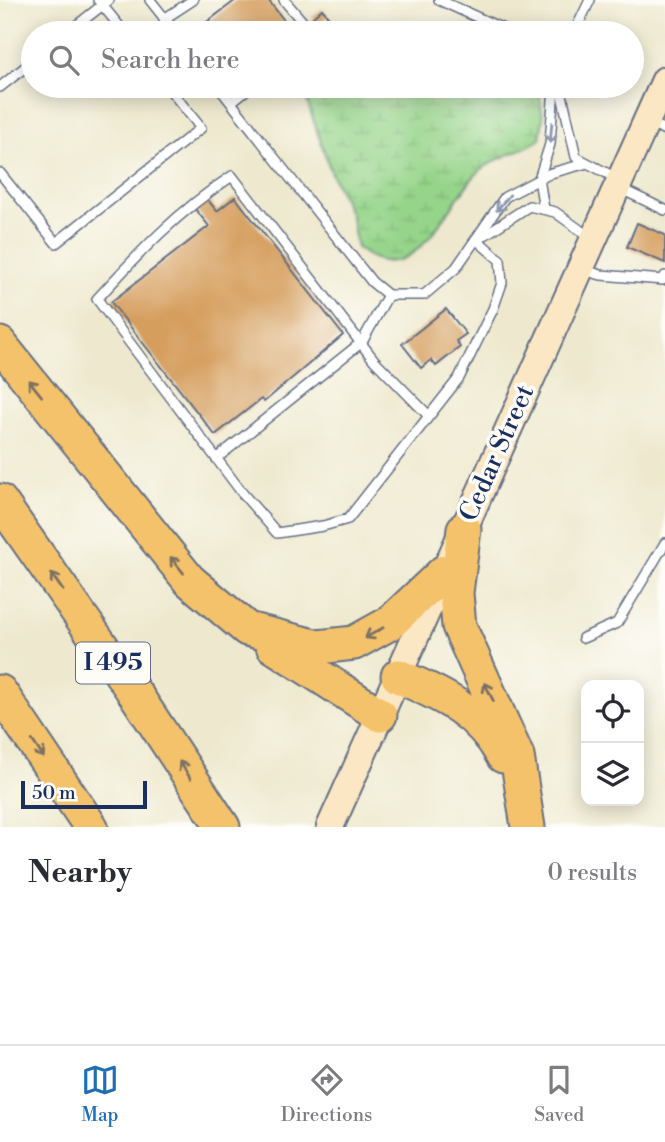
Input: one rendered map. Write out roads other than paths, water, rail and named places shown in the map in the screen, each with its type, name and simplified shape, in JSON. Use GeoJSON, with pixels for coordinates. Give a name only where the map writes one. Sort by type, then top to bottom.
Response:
{"type":"FeatureCollection","features":[{"type":"Feature","properties":{"kind":"highway"},"geometry":{"type":"LineString","coordinates":[[0,344],[189,580],[247,629],[380,715]]}},
{"type":"Feature","properties":{"kind":"highway","name":"I 495"},"geometry":{"type":"LineString","coordinates":[[0,500],[138,698],[223,827]]}},
{"type":"Feature","properties":{"kind":"highway"},"geometry":{"type":"LineString","coordinates":[[464,529],[456,593],[459,626],[512,742],[519,765],[526,815]]}},
{"type":"Feature","properties":{"kind":"highway"},"geometry":{"type":"LineString","coordinates":[[247,629],[318,647],[354,643],[390,623],[444,572]]}},
{"type":"Feature","properties":{"kind":"highway"},"geometry":{"type":"LineString","coordinates":[[398,676],[457,703],[476,719],[500,750],[526,815]]}},
{"type":"Feature","properties":{"kind":"highway"},"geometry":{"type":"LineString","coordinates":[[0,692],[91,827]]}},
{"type":"Feature","properties":{"kind":"main road","name":"Cedar Street"},"geometry":{"type":"LineString","coordinates":[[330,827],[618,183],[656,126],[665,80]]}},
{"type":"Feature","properties":{"kind":"lane"},"geometry":{"type":"LineString","coordinates":[[150,0],[164,19],[193,0]]}},
{"type":"Feature","properties":{"kind":"lane"},"geometry":{"type":"LineString","coordinates":[[284,0],[302,21]]}},
{"type":"Feature","properties":{"kind":"lane"},"geometry":{"type":"LineString","coordinates":[[439,0],[485,21]]}},
{"type":"Feature","properties":{"kind":"lane"},"geometry":{"type":"LineString","coordinates":[[580,21],[590,0]]}},
{"type":"Feature","properties":{"kind":"lane"},"geometry":{"type":"LineString","coordinates":[[82,21],[103,2],[116,21]]}},
{"type":"Feature","properties":{"kind":"lane"},"geometry":{"type":"LineString","coordinates":[[0,87],[21,70]]}},
{"type":"Feature","properties":{"kind":"lane"},"geometry":{"type":"LineString","coordinates":[[0,173],[57,243],[201,128],[177,98]]}},
{"type":"Feature","properties":{"kind":"lane"},"geometry":{"type":"LineString","coordinates":[[227,98],[372,282],[388,295],[424,295],[456,268],[505,197],[540,178],[584,164]]}},
{"type":"Feature","properties":{"kind":"lane"},"geometry":{"type":"LineString","coordinates":[[230,102],[235,98]]}},
{"type":"Feature","properties":{"kind":"lane"},"geometry":{"type":"LineString","coordinates":[[544,209],[540,178],[550,144],[553,98]]}},
{"type":"Feature","properties":{"kind":"lane"},"geometry":{"type":"LineString","coordinates":[[562,98],[572,149],[584,164],[665,210]]}},
{"type":"Feature","properties":{"kind":"lane"},"geometry":{"type":"LineString","coordinates":[[428,415],[362,342],[232,176],[188,205],[143,246],[97,299],[277,533],[323,526],[348,519],[458,378],[493,309],[502,283],[500,260],[477,240]]}},
{"type":"Feature","properties":{"kind":"lane"},"geometry":{"type":"LineString","coordinates":[[477,240],[530,206],[555,212],[593,239]]}},
{"type":"Feature","properties":{"kind":"lane"},"geometry":{"type":"LineString","coordinates":[[579,268],[601,275],[663,280],[665,276]]}},
{"type":"Feature","properties":{"kind":"lane"},"geometry":{"type":"LineString","coordinates":[[217,458],[362,342],[388,295]]}},
{"type":"Feature","properties":{"kind":"lane"},"geometry":{"type":"LineString","coordinates":[[583,638],[617,623],[665,543]]}}]}
